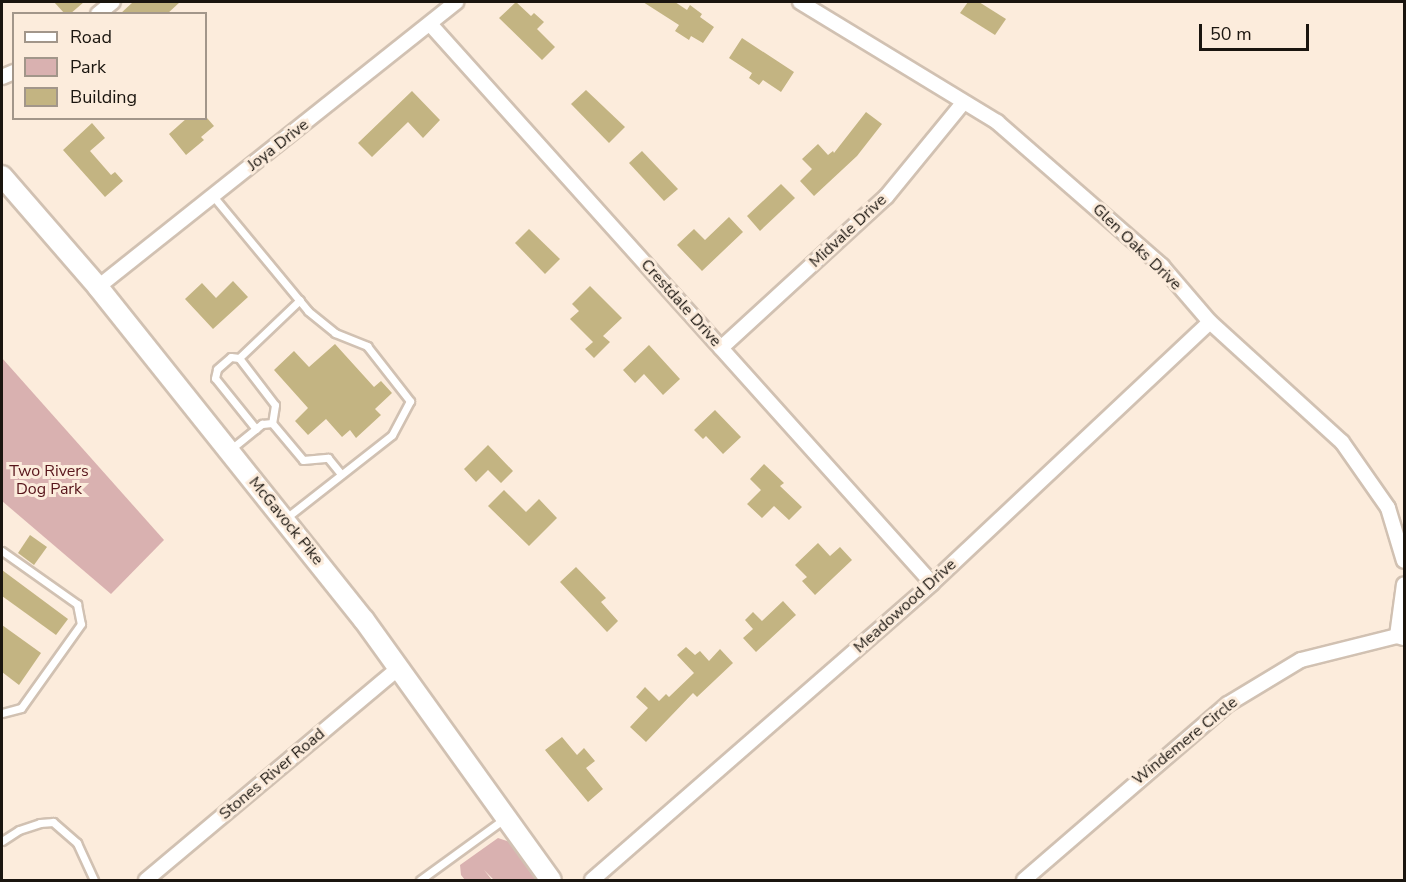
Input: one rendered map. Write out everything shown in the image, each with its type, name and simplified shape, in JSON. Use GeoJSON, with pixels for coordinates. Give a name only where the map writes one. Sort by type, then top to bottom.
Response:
{"type":"FeatureCollection","features":[{"type":"Feature","properties":{"kind":"main road","name":"McGavock Pike"},"geometry":{"type":"LineString","coordinates":[[2,176],[98,287],[284,519],[399,668],[551,880]]}},
{"type":"Feature","properties":{"kind":"street"},"geometry":{"type":"LineString","coordinates":[[100,12],[113,2]]}},
{"type":"Feature","properties":{"kind":"street","name":"Joya Drive"},"geometry":{"type":"LineString","coordinates":[[98,287],[456,2]]}},
{"type":"Feature","properties":{"kind":"street","name":"Glen Oaks Drive"},"geometry":{"type":"LineString","coordinates":[[800,2],[997,122],[1162,266],[1210,322],[1342,442],[1388,508],[1404,561]]}},
{"type":"Feature","properties":{"kind":"street","name":"Crestdale Drive"},"geometry":{"type":"LineString","coordinates":[[430,24],[932,583]]}},
{"type":"Feature","properties":{"kind":"street","name":"Midvale Drive"},"geometry":{"type":"LineString","coordinates":[[721,348],[886,197],[963,103]]}},
{"type":"Feature","properties":{"kind":"street","name":"Meadowood Drive"},"geometry":{"type":"LineString","coordinates":[[592,880],[932,583],[1210,322]]}},
{"type":"Feature","properties":{"kind":"street"},"geometry":{"type":"LineString","coordinates":[[1401,637],[1404,584]]}},
{"type":"Feature","properties":{"kind":"street","name":"Windemere Circle"},"geometry":{"type":"LineString","coordinates":[[1023,880],[1228,704],[1301,660],[1401,637]]}},
{"type":"Feature","properties":{"kind":"street","name":"Stones River Road"},"geometry":{"type":"LineString","coordinates":[[146,880],[399,668]]}},
{"type":"Feature","properties":{"kind":"lane"},"geometry":{"type":"LineString","coordinates":[[213,196],[300,300],[335,333],[367,346],[410,401],[392,435],[284,519]]}},
{"type":"Feature","properties":{"kind":"lane"},"geometry":{"type":"LineString","coordinates":[[239,358],[300,300]]}},
{"type":"Feature","properties":{"kind":"lane"},"geometry":{"type":"LineString","coordinates":[[256,429],[215,378],[217,369],[231,357],[239,358],[275,405],[272,423],[303,460],[328,458],[342,474]]}},
{"type":"Feature","properties":{"kind":"lane"},"geometry":{"type":"LineString","coordinates":[[229,451],[262,424],[272,423]]}},
{"type":"Feature","properties":{"kind":"lane"},"geometry":{"type":"LineString","coordinates":[[2,551],[77,604],[81,624],[21,708],[2,713]]}},
{"type":"Feature","properties":{"kind":"lane"},"geometry":{"type":"LineString","coordinates":[[420,880],[506,818]]}},
{"type":"Feature","properties":{"kind":"lane"},"geometry":{"type":"LineString","coordinates":[[2,841],[19,830],[40,823],[53,822],[77,843],[94,880]]}},
{"type":"Feature","properties":{"kind":"green space","name":"Two Rivers Dog Park"},"geometry":{"type":"Polygon","coordinates":[[[2,358],[164,540],[111,594],[2,501],[2,358]]]}},
{"type":"Feature","properties":{"kind":"green space"},"geometry":{"type":"Polygon","coordinates":[[[498,838],[510,842],[538,880],[494,880],[484,870],[492,880],[465,880],[461,875],[460,865],[498,838]]]}},
{"type":"Feature","properties":{"kind":"building"},"geometry":{"type":"Polygon","coordinates":[[[54,2],[84,2],[72,12],[63,12],[54,2]]]}},
{"type":"Feature","properties":{"kind":"building"},"geometry":{"type":"Polygon","coordinates":[[[133,2],[180,2],[169,12],[122,12],[133,2]]]}},
{"type":"Feature","properties":{"kind":"building"},"geometry":{"type":"Polygon","coordinates":[[[516,2],[531,16],[534,13],[544,22],[537,29],[555,47],[542,60],[499,18],[516,2]]]}},
{"type":"Feature","properties":{"kind":"building"},"geometry":{"type":"Polygon","coordinates":[[[643,2],[675,2],[687,10],[690,5],[702,14],[700,17],[714,27],[703,43],[691,36],[689,40],[675,31],[679,25],[643,2]]]}},
{"type":"Feature","properties":{"kind":"building"},"geometry":{"type":"Polygon","coordinates":[[[968,2],[979,2],[1006,19],[995,35],[960,13],[968,2]]]}},
{"type":"Feature","properties":{"kind":"building"},"geometry":{"type":"Polygon","coordinates":[[[742,38],[794,72],[781,92],[763,80],[759,85],[749,78],[752,73],[729,58],[742,38]]]}},
{"type":"Feature","properties":{"kind":"building"},"geometry":{"type":"Polygon","coordinates":[[[586,90],[625,127],[609,143],[571,104],[586,90]]]}},
{"type":"Feature","properties":{"kind":"building"},"geometry":{"type":"Polygon","coordinates":[[[412,91],[440,120],[423,138],[408,122],[372,157],[358,143],[412,91]]]}},
{"type":"Feature","properties":{"kind":"building"},"geometry":{"type":"Polygon","coordinates":[[[866,112],[882,124],[857,156],[814,196],[800,181],[812,169],[802,159],[818,144],[828,155],[833,151],[834,153],[866,112]]]}},
{"type":"Feature","properties":{"kind":"building"},"geometry":{"type":"Polygon","coordinates":[[[207,118],[214,126],[201,137],[204,140],[186,155],[169,134],[185,120],[207,120],[207,118]]]}},
{"type":"Feature","properties":{"kind":"building"},"geometry":{"type":"Polygon","coordinates":[[[92,123],[105,138],[90,151],[111,175],[115,172],[123,181],[105,197],[63,150],[92,123]]]}},
{"type":"Feature","properties":{"kind":"building"},"geometry":{"type":"Polygon","coordinates":[[[642,151],[678,189],[664,201],[629,163],[642,151]]]}},
{"type":"Feature","properties":{"kind":"building"},"geometry":{"type":"Polygon","coordinates":[[[781,184],[795,198],[760,231],[747,216],[781,184]]]}},
{"type":"Feature","properties":{"kind":"building"},"geometry":{"type":"Polygon","coordinates":[[[729,217],[743,232],[702,271],[677,245],[694,229],[705,240],[729,217]]]}},
{"type":"Feature","properties":{"kind":"building"},"geometry":{"type":"Polygon","coordinates":[[[529,229],[560,259],[545,274],[515,243],[529,229]]]}},
{"type":"Feature","properties":{"kind":"building"},"geometry":{"type":"Polygon","coordinates":[[[233,281],[248,297],[213,329],[185,299],[202,283],[216,298],[233,281]]]}},
{"type":"Feature","properties":{"kind":"building"},"geometry":{"type":"Polygon","coordinates":[[[590,286],[622,318],[603,336],[610,342],[594,358],[585,349],[593,342],[570,319],[579,311],[572,304],[590,286]]]}},
{"type":"Feature","properties":{"kind":"building"},"geometry":{"type":"Polygon","coordinates":[[[335,344],[374,387],[381,381],[392,393],[375,409],[381,415],[356,438],[350,430],[342,437],[326,419],[308,435],[295,421],[308,408],[274,370],[294,351],[309,367],[335,344]]]}},
{"type":"Feature","properties":{"kind":"building"},"geometry":{"type":"Polygon","coordinates":[[[649,345],[680,379],[663,395],[644,374],[635,383],[623,370],[649,345]]]}},
{"type":"Feature","properties":{"kind":"building"},"geometry":{"type":"Polygon","coordinates":[[[715,410],[741,437],[723,454],[706,436],[703,439],[694,430],[715,410]]]}},
{"type":"Feature","properties":{"kind":"building"},"geometry":{"type":"Polygon","coordinates":[[[488,445],[513,471],[501,483],[488,470],[476,482],[464,469],[488,445]]]}},
{"type":"Feature","properties":{"kind":"building"},"geometry":{"type":"Polygon","coordinates":[[[764,464],[784,483],[780,486],[802,507],[789,520],[774,506],[762,518],[747,504],[761,490],[750,479],[764,464]]]}},
{"type":"Feature","properties":{"kind":"building"},"geometry":{"type":"Polygon","coordinates":[[[504,490],[526,512],[539,499],[557,518],[529,546],[488,506],[504,490]]]}},
{"type":"Feature","properties":{"kind":"building"},"geometry":{"type":"Polygon","coordinates":[[[30,535],[47,547],[34,565],[18,553],[30,535]]]}},
{"type":"Feature","properties":{"kind":"building"},"geometry":{"type":"Polygon","coordinates":[[[818,543],[830,556],[840,547],[852,560],[815,595],[802,581],[807,577],[795,565],[818,543]]]}},
{"type":"Feature","properties":{"kind":"building"},"geometry":{"type":"Polygon","coordinates":[[[576,567],[606,598],[601,602],[618,621],[607,632],[560,582],[576,567]]]}},
{"type":"Feature","properties":{"kind":"building"},"geometry":{"type":"Polygon","coordinates":[[[2,570],[68,619],[56,635],[2,596],[2,570]]]}},
{"type":"Feature","properties":{"kind":"building"},"geometry":{"type":"Polygon","coordinates":[[[783,601],[796,615],[756,652],[743,638],[753,629],[745,620],[753,612],[762,621],[783,601]]]}},
{"type":"Feature","properties":{"kind":"building"},"geometry":{"type":"Polygon","coordinates":[[[2,625],[41,653],[19,685],[2,672],[2,625]]]}},
{"type":"Feature","properties":{"kind":"building"},"geometry":{"type":"Polygon","coordinates":[[[686,647],[695,655],[700,651],[709,661],[720,649],[733,663],[697,697],[693,693],[646,742],[630,727],[648,708],[636,697],[645,687],[659,701],[666,694],[669,697],[694,673],[677,655],[686,647]]]}},
{"type":"Feature","properties":{"kind":"building"},"geometry":{"type":"Polygon","coordinates":[[[562,737],[577,755],[584,748],[595,761],[586,768],[603,789],[588,802],[545,750],[562,737]]]}}]}
